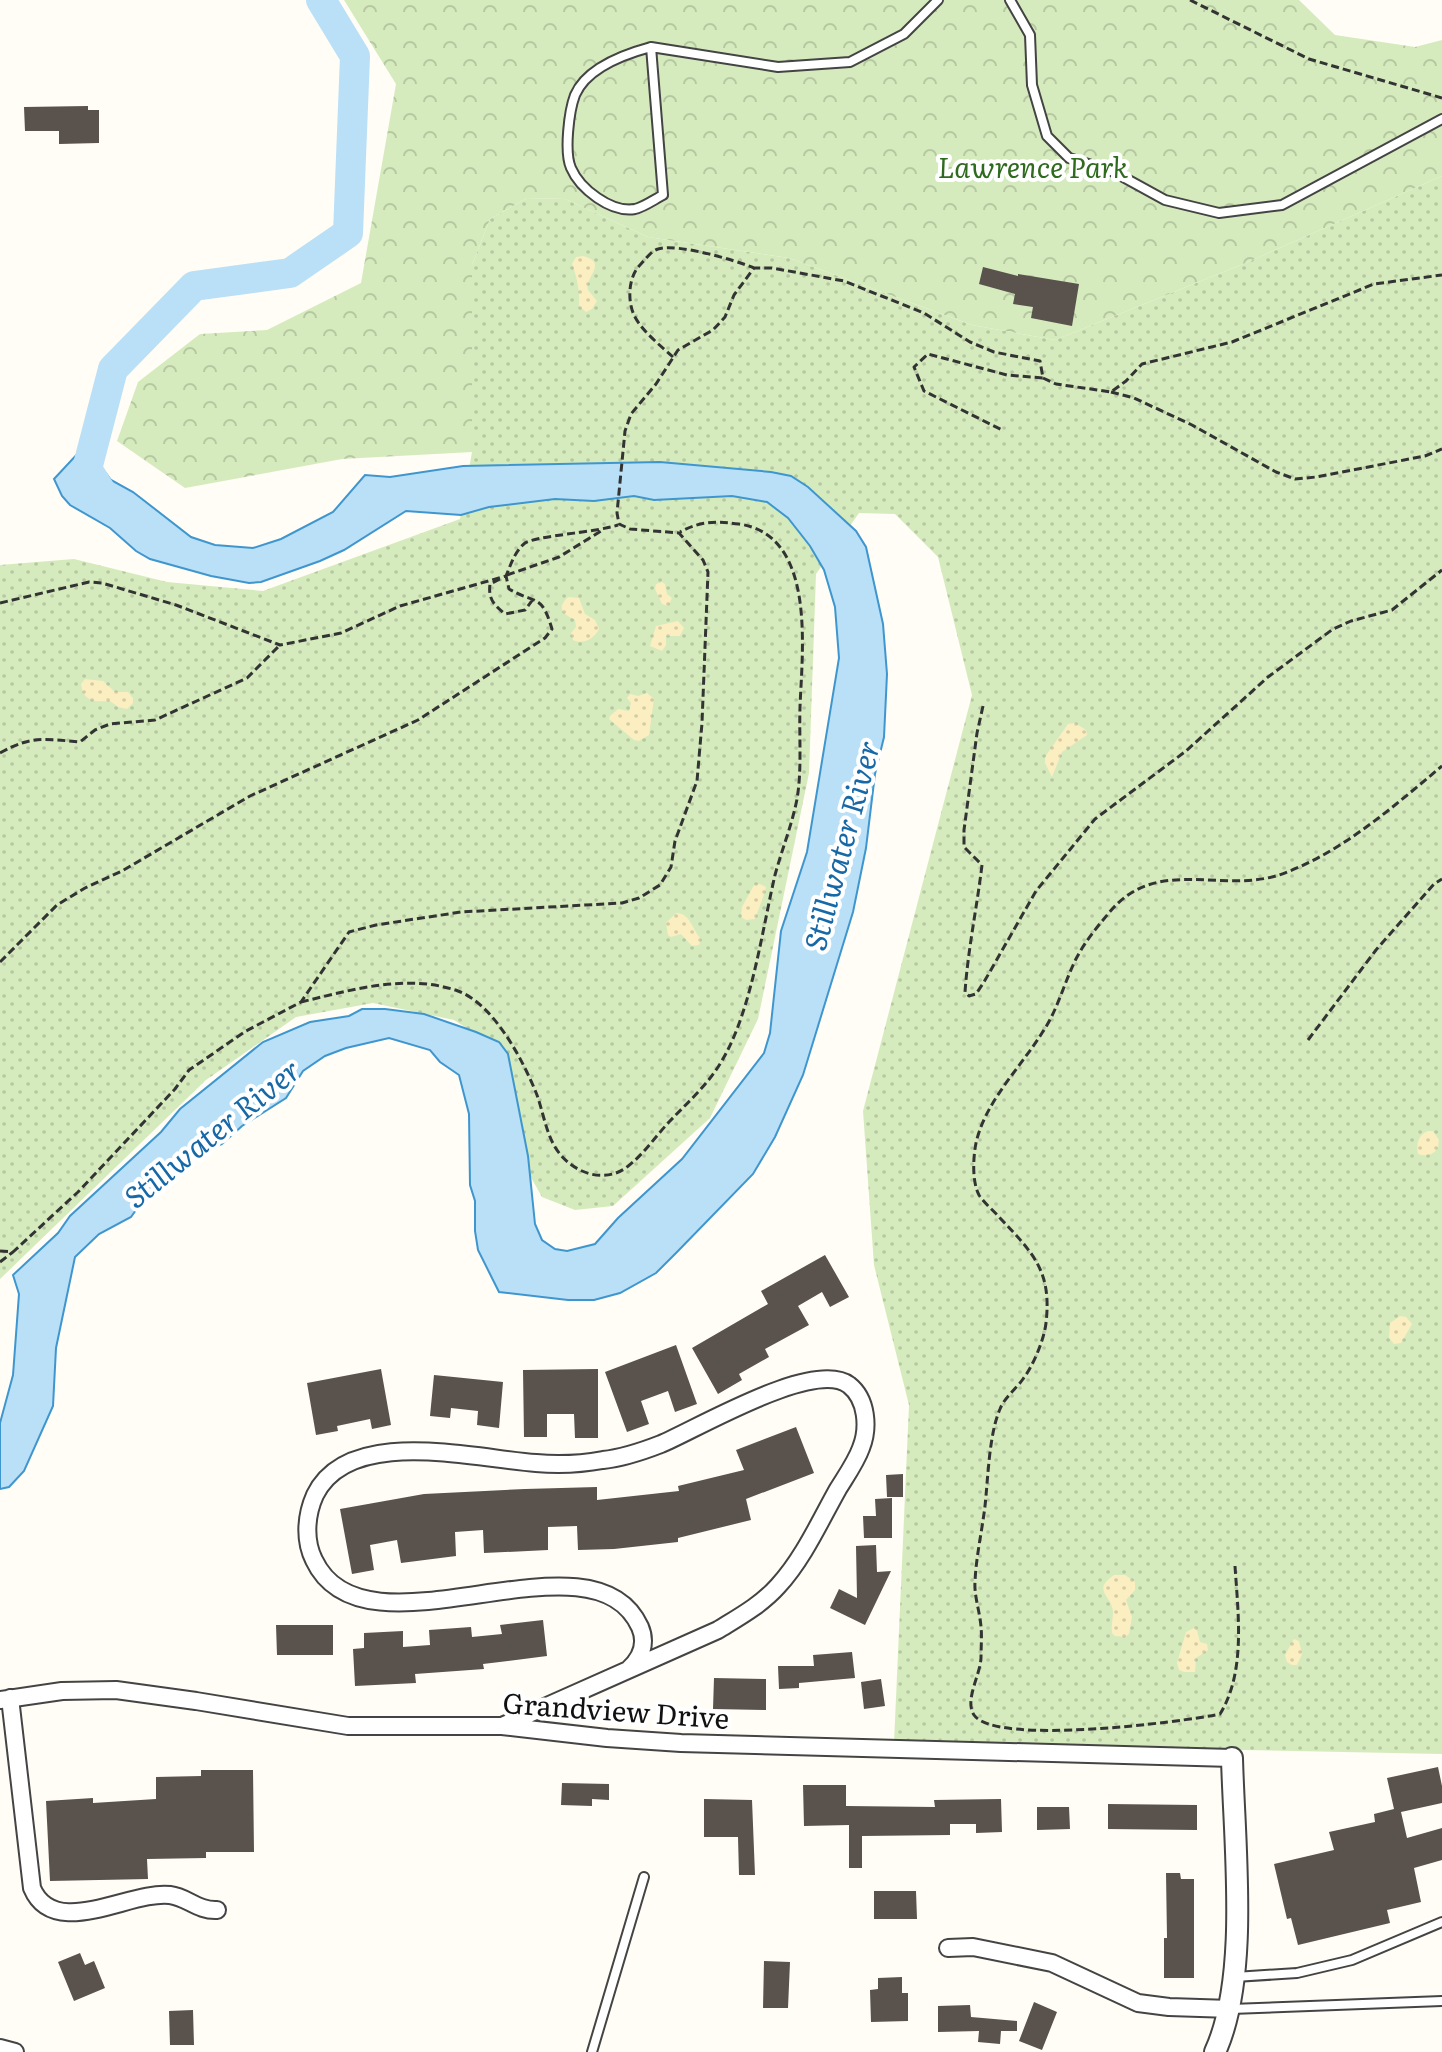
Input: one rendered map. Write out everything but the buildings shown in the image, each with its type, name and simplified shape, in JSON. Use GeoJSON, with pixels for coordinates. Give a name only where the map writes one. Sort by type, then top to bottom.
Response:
{"type":"FeatureCollection","features":[{"type":"Feature","properties":{"kind":"street"},"geometry":{"type":"LineString","coordinates":[[502,1726],[718,1630],[762,1601],[785,1579],[862,1446],[866,1409],[850,1386],[831,1378],[781,1389],[660,1444],[624,1456],[570,1464],[411,1452],[381,1453],[351,1460],[337,1468],[316,1492],[310,1507],[308,1539],[318,1568],[337,1589],[362,1600],[404,1603],[559,1586],[588,1589],[602,1593],[625,1608],[640,1627],[643,1647],[629,1669]]}},
{"type":"Feature","properties":{"kind":"street","name":"Grandview Drive"},"geometry":{"type":"LineString","coordinates":[[5,1699],[62,1691],[116,1690],[348,1726],[502,1726],[681,1743],[1232,1758]]}},
{"type":"Feature","properties":{"kind":"street"},"geometry":{"type":"LineString","coordinates":[[5,1699],[32,1888],[41,1904],[49,1909],[71,1912],[172,1895],[199,1908],[217,1910]]}},
{"type":"Feature","properties":{"kind":"street"},"geometry":{"type":"LineString","coordinates":[[1215,2052],[1231,2009],[1234,1977],[1236,1887],[1232,1758]]}},
{"type":"Feature","properties":{"kind":"street"},"geometry":{"type":"LineString","coordinates":[[948,1948],[973,1947],[1052,1963],[1138,2003],[1231,2009]]}},
{"type":"Feature","properties":{"kind":"street"},"geometry":{"type":"LineString","coordinates":[[0,2048],[15,2052]]}},
{"type":"Feature","properties":{"kind":"lane"},"geometry":{"type":"LineString","coordinates":[[651,47],[663,195],[634,209],[608,205],[589,191],[571,169],[567,149],[575,95],[587,79],[600,69],[626,54],[651,47],[778,67],[850,62],[904,34],[938,0]]}},
{"type":"Feature","properties":{"kind":"lane"},"geometry":{"type":"LineString","coordinates":[[1010,0],[1030,35],[1032,85],[1047,136],[1069,158],[1114,172],[1165,200],[1219,213],[1282,205],[1442,119]]}},
{"type":"Feature","properties":{"kind":"lane"},"geometry":{"type":"LineString","coordinates":[[592,2052],[644,1877]]}},
{"type":"Feature","properties":{"kind":"lane"},"geometry":{"type":"LineString","coordinates":[[1234,1977],[1297,1973],[1352,1960],[1442,1922]]}},
{"type":"Feature","properties":{"kind":"lane"},"geometry":{"type":"LineString","coordinates":[[1231,2009],[1442,2001]]}},
{"type":"Feature","properties":{"kind":"path"},"geometry":{"type":"LineString","coordinates":[[1190,0],[1309,59],[1442,98]]}},
{"type":"Feature","properties":{"kind":"path"},"geometry":{"type":"LineString","coordinates":[[673,357],[634,315],[630,284],[632,273],[655,249],[694,251],[735,260],[754,268],[772,268],[844,281],[924,313],[970,342],[994,352],[1040,361],[1043,378]]}},
{"type":"Feature","properties":{"kind":"path"},"geometry":{"type":"LineString","coordinates":[[619,524],[622,455],[631,414],[678,350],[713,330],[725,317],[734,295],[754,268]]}},
{"type":"Feature","properties":{"kind":"path"},"geometry":{"type":"LineString","coordinates":[[1111,392],[1142,364],[1232,342],[1374,284],[1442,275]]}},
{"type":"Feature","properties":{"kind":"path"},"geometry":{"type":"LineString","coordinates":[[1004,431],[924,391],[914,367],[928,354],[1007,375],[1043,378],[1056,384],[1134,398],[1295,479],[1425,456],[1442,449]]}},
{"type":"Feature","properties":{"kind":"path"},"geometry":{"type":"LineString","coordinates":[[0,603],[89,582],[102,583],[176,605],[280,645],[341,633],[400,606],[506,576],[559,557],[619,524],[630,529],[679,533],[705,521],[754,526],[782,548],[799,593],[803,643],[798,794],[742,1011],[725,1057],[708,1081],[627,1168],[609,1177],[586,1173],[569,1165],[554,1146],[537,1094],[518,1053],[483,1008],[460,991],[408,983],[348,991],[301,1002],[246,1031],[189,1070],[175,1089],[78,1192],[0,1262]]}},
{"type":"Feature","properties":{"kind":"path"},"geometry":{"type":"LineString","coordinates":[[0,962],[57,905],[85,888],[122,871],[250,796],[418,720],[545,638],[552,629],[547,611],[534,598],[509,589],[506,576],[516,552],[528,541],[605,530]]}},
{"type":"Feature","properties":{"kind":"path"},"geometry":{"type":"LineString","coordinates":[[301,1002],[349,932],[461,912],[622,903],[639,898],[660,885],[671,867],[675,841],[697,781],[702,723],[708,572],[703,560],[679,533]]}},
{"type":"Feature","properties":{"kind":"path"},"geometry":{"type":"LineString","coordinates":[[983,706],[964,830],[964,847],[982,865],[968,959],[965,992],[969,996],[976,994],[984,982],[1036,891],[1095,819],[1186,751],[1268,677],[1333,629],[1392,610],[1442,570]]}},
{"type":"Feature","properties":{"kind":"path"},"geometry":{"type":"LineString","coordinates":[[506,576],[490,584],[489,591],[491,602],[505,614],[525,610],[534,598]]}},
{"type":"Feature","properties":{"kind":"path"},"geometry":{"type":"LineString","coordinates":[[0,753],[33,739],[80,742],[95,730],[110,724],[155,720],[247,678],[280,645]]}},
{"type":"Feature","properties":{"kind":"path"},"geometry":{"type":"LineString","coordinates":[[1235,1566],[1237,1666],[1220,1714],[1116,1728],[1056,1730],[995,1727],[981,1721],[973,1713],[970,1704],[981,1667],[981,1627],[974,1584],[990,1453],[1000,1408],[1027,1375],[1046,1326],[1046,1287],[1042,1270],[1026,1246],[979,1196],[975,1180],[975,1146],[990,1110],[1049,1021],[1077,956],[1111,910],[1136,891],[1167,878],[1232,881],[1276,876],[1306,863],[1355,836],[1442,766]]}},
{"type":"Feature","properties":{"kind":"path"},"geometry":{"type":"LineString","coordinates":[[1308,1040],[1376,950],[1434,884],[1442,879]]}},
{"type":"Feature","properties":{"kind":"path"},"geometry":{"type":"LineString","coordinates":[[0,1251],[13,1252]]}},
{"type":"Feature","properties":{"kind":"green space","name":"Lawrence Park"},"geometry":{"type":"Polygon","coordinates":[[[344,0],[1299,0],[1335,35],[1415,47],[1442,40],[1442,176],[1248,262],[1055,340],[972,325],[789,258],[648,237],[565,199],[527,198],[490,219],[472,265],[472,452],[342,459],[185,488],[117,441],[138,382],[200,334],[267,330],[361,283],[396,84],[344,0]]]}},
{"type":"Feature","properties":{"kind":"green space"},"geometry":{"type":"Polygon","coordinates":[[[1442,176],[1442,1754],[894,1743],[909,1405],[874,1265],[863,1111],[972,695],[938,557],[895,514],[859,513],[816,574],[809,773],[758,1019],[710,1118],[613,1206],[575,1210],[542,1197],[515,1149],[498,1048],[454,1020],[373,1003],[296,1017],[206,1080],[0,1279],[0,565],[74,559],[167,582],[263,591],[460,519],[472,452],[472,265],[490,219],[527,198],[565,199],[648,237],[789,258],[972,325],[1055,340],[1248,262],[1442,176]]]}},
{"type":"Feature","properties":{"kind":"sand"},"geometry":{"type":"Polygon","coordinates":[[[583,256],[594,262],[588,290],[597,301],[586,312],[579,306],[578,284],[572,264],[576,257],[583,256]]]}},
{"type":"Feature","properties":{"kind":"sand"},"geometry":{"type":"Polygon","coordinates":[[[662,582],[672,598],[668,606],[662,604],[655,589],[656,584],[662,582]]]}},
{"type":"Feature","properties":{"kind":"sand"},"geometry":{"type":"Polygon","coordinates":[[[568,597],[579,598],[585,614],[595,620],[599,629],[588,640],[573,640],[571,633],[576,627],[575,620],[562,608],[568,597]]]}},
{"type":"Feature","properties":{"kind":"sand"},"geometry":{"type":"Polygon","coordinates":[[[678,621],[684,628],[680,636],[666,636],[662,651],[650,646],[656,626],[678,621]]]}},
{"type":"Feature","properties":{"kind":"sand"},"geometry":{"type":"Polygon","coordinates":[[[85,679],[103,681],[115,692],[128,692],[133,703],[127,709],[110,701],[87,698],[81,684],[85,679]]]}},
{"type":"Feature","properties":{"kind":"sand"},"geometry":{"type":"Polygon","coordinates":[[[647,693],[654,699],[649,735],[639,741],[634,740],[609,719],[618,709],[629,711],[631,703],[627,698],[630,694],[638,696],[647,693]]]}},
{"type":"Feature","properties":{"kind":"sand"},"geometry":{"type":"Polygon","coordinates":[[[1075,723],[1086,730],[1087,735],[1062,752],[1052,777],[1045,757],[1068,724],[1075,723]]]}},
{"type":"Feature","properties":{"kind":"sand"},"geometry":{"type":"Polygon","coordinates":[[[754,885],[766,887],[755,919],[746,920],[741,917],[742,907],[754,885]]]}},
{"type":"Feature","properties":{"kind":"sand"},"geometry":{"type":"Polygon","coordinates":[[[676,913],[690,922],[701,939],[699,945],[692,946],[681,934],[668,935],[666,923],[676,913]]]}},
{"type":"Feature","properties":{"kind":"sand"},"geometry":{"type":"Polygon","coordinates":[[[1428,1131],[1433,1131],[1439,1140],[1438,1148],[1429,1155],[1418,1154],[1418,1140],[1428,1131]]]}},
{"type":"Feature","properties":{"kind":"sand"},"geometry":{"type":"Polygon","coordinates":[[[1400,1316],[1406,1317],[1412,1324],[1401,1343],[1394,1344],[1389,1338],[1390,1323],[1400,1316]]]}},
{"type":"Feature","properties":{"kind":"sand"},"geometry":{"type":"Polygon","coordinates":[[[1114,1575],[1125,1575],[1135,1582],[1135,1590],[1126,1600],[1132,1617],[1129,1634],[1125,1637],[1112,1633],[1112,1606],[1103,1589],[1107,1580],[1114,1575]]]}},
{"type":"Feature","properties":{"kind":"sand"},"geometry":{"type":"Polygon","coordinates":[[[1196,1627],[1200,1642],[1207,1644],[1208,1650],[1196,1658],[1195,1672],[1184,1672],[1179,1670],[1177,1663],[1186,1632],[1196,1627]]]}},
{"type":"Feature","properties":{"kind":"sand"},"geometry":{"type":"Polygon","coordinates":[[[1294,1639],[1299,1641],[1302,1654],[1297,1665],[1287,1662],[1285,1655],[1294,1639]]]}},
{"type":"Feature","properties":{"kind":"water"},"geometry":{"type":"Polygon","coordinates":[[[80,451],[102,468],[111,480],[133,492],[191,537],[215,545],[253,548],[281,539],[333,512],[365,475],[390,477],[463,466],[660,462],[791,476],[808,487],[856,531],[866,547],[883,624],[887,674],[884,737],[875,774],[866,848],[853,912],[803,1075],[775,1137],[753,1174],[656,1273],[620,1293],[594,1300],[499,1292],[478,1250],[475,1201],[470,1185],[469,1114],[459,1075],[440,1062],[430,1050],[389,1038],[346,1048],[325,1056],[303,1071],[286,1098],[242,1126],[222,1144],[174,1163],[131,1217],[99,1234],[75,1257],[56,1348],[53,1406],[24,1471],[9,1487],[0,1489],[0,1423],[13,1375],[19,1294],[13,1275],[58,1233],[70,1216],[161,1132],[180,1109],[263,1042],[310,1022],[349,1016],[362,1009],[385,1009],[424,1014],[499,1042],[508,1054],[528,1156],[535,1224],[542,1240],[555,1249],[567,1251],[595,1244],[618,1218],[682,1159],[764,1053],[770,1033],[781,931],[807,852],[839,658],[835,607],[824,570],[788,518],[767,502],[732,496],[654,500],[634,496],[594,501],[555,499],[489,507],[461,515],[406,511],[344,550],[261,582],[249,583],[150,559],[110,528],[70,505],[54,479],[80,451]]]}},
{"type":"Feature","properties":{"kind":"waterway","name":"Stillwater River"},"geometry":{"type":"LineString","coordinates":[[102,493],[87,469],[113,369],[194,286],[290,273],[348,233],[355,56],[321,0]]}}]}
